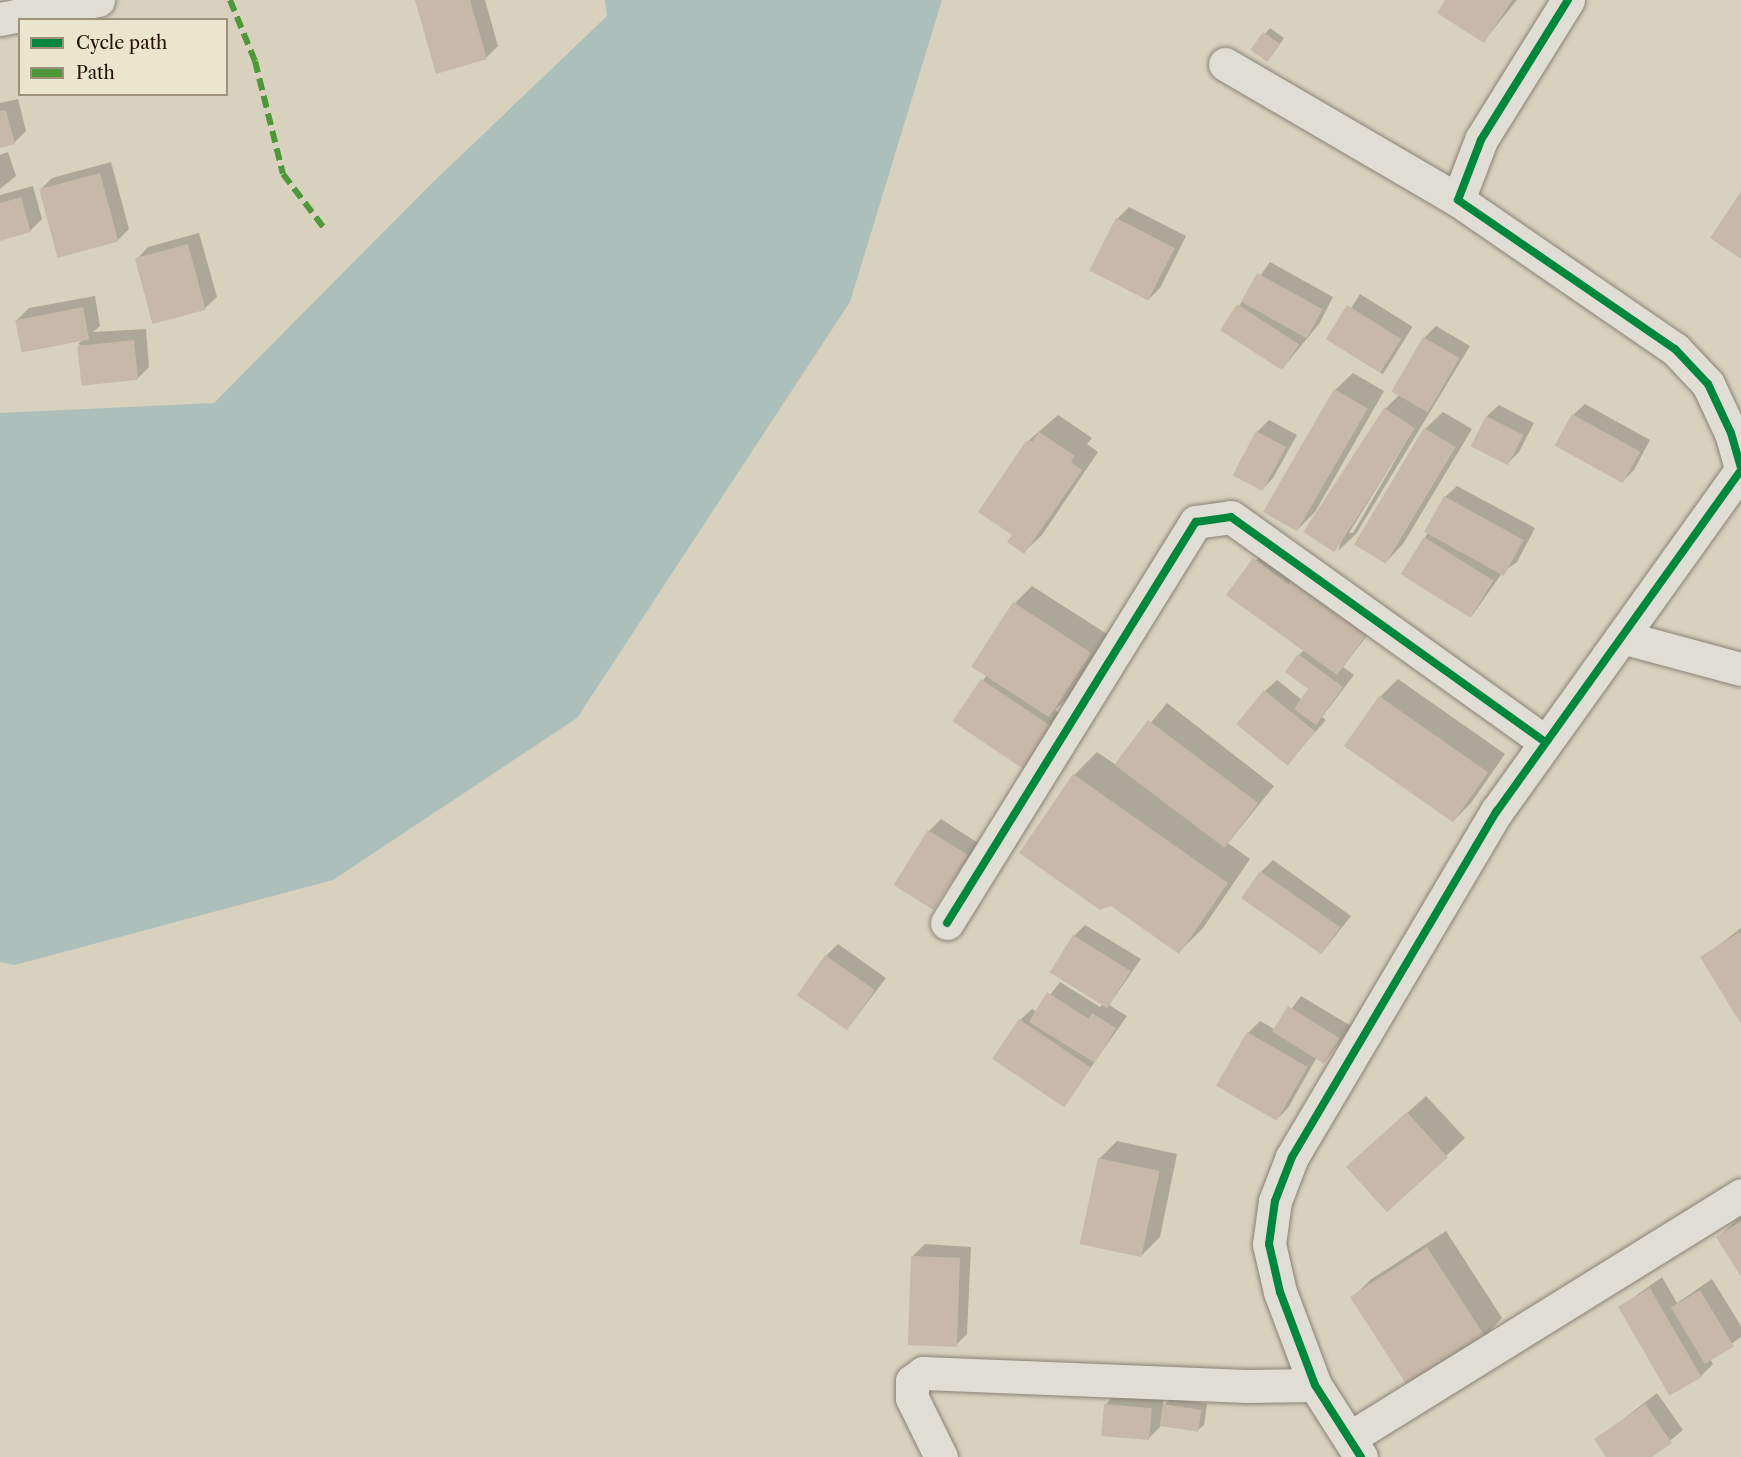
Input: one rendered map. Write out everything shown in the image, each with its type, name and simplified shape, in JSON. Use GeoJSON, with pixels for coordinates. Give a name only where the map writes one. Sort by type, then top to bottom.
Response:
{"type":"FeatureCollection","features":[{"type":"Feature","properties":{"kind":"street"},"geometry":{"type":"LineString","coordinates":[[0,20],[98,0]]}},
{"type":"Feature","properties":{"kind":"street"},"geometry":{"type":"LineString","coordinates":[[1458,200],[1481,140],[1568,0]]}},
{"type":"Feature","properties":{"kind":"street"},"geometry":{"type":"LineString","coordinates":[[1225,64],[1458,200],[1675,349],[1708,384],[1731,433],[1741,469],[1497,811],[1292,1157],[1275,1201],[1269,1244],[1280,1292],[1315,1385],[1356,1447],[1741,1195]]}},
{"type":"Feature","properties":{"kind":"street"},"geometry":{"type":"LineString","coordinates":[[947,923],[1196,522],[1231,517],[1545,742]]}},
{"type":"Feature","properties":{"kind":"street"},"geometry":{"type":"LineString","coordinates":[[1622,637],[1741,669]]}},
{"type":"Feature","properties":{"kind":"street"},"geometry":{"type":"LineString","coordinates":[[941,1457],[912,1398],[912,1381],[923,1373],[1315,1385]]}},
{"type":"Feature","properties":{"kind":"shaded area"},"geometry":{"type":"Polygon","coordinates":[[[605,0],[942,0],[850,302],[577,718],[333,880],[15,965],[0,962],[0,413],[214,403],[427,188],[607,16],[605,0]]]}},
{"type":"Feature","properties":{"kind":"building"},"geometry":{"type":"Polygon","coordinates":[[[415,0],[470,0],[487,59],[436,74],[415,0]]]}},
{"type":"Feature","properties":{"kind":"building"},"geometry":{"type":"Polygon","coordinates":[[[1445,0],[1512,0],[1484,43],[1437,13],[1445,0]]]}},
{"type":"Feature","properties":{"kind":"building"},"geometry":{"type":"Polygon","coordinates":[[[1263,32],[1280,44],[1268,62],[1250,50],[1263,32]]]}},
{"type":"Feature","properties":{"kind":"building"},"geometry":{"type":"Polygon","coordinates":[[[6,110],[15,144],[0,148],[0,111],[6,110]]]}},
{"type":"Feature","properties":{"kind":"building"},"geometry":{"type":"Polygon","coordinates":[[[100,173],[118,242],[58,258],[39,189],[100,173]]]}},
{"type":"Feature","properties":{"kind":"building"},"geometry":{"type":"Polygon","coordinates":[[[1741,191],[1741,259],[1710,238],[1741,191]]]}},
{"type":"Feature","properties":{"kind":"building"},"geometry":{"type":"Polygon","coordinates":[[[21,197],[31,232],[0,241],[0,203],[21,197]]]}},
{"type":"Feature","properties":{"kind":"building"},"geometry":{"type":"Polygon","coordinates":[[[1116,218],[1175,248],[1148,301],[1089,271],[1116,218]]]}},
{"type":"Feature","properties":{"kind":"building"},"geometry":{"type":"Polygon","coordinates":[[[188,244],[206,310],[152,324],[135,258],[188,244]]]}},
{"type":"Feature","properties":{"kind":"building"},"geometry":{"type":"Polygon","coordinates":[[[1257,273],[1323,309],[1307,338],[1241,302],[1257,273]]]}},
{"type":"Feature","properties":{"kind":"building"},"geometry":{"type":"Polygon","coordinates":[[[1237,304],[1299,344],[1282,370],[1220,330],[1237,304]]]}},
{"type":"Feature","properties":{"kind":"building"},"geometry":{"type":"Polygon","coordinates":[[[1347,305],[1401,339],[1380,373],[1326,339],[1347,305]]]}},
{"type":"Feature","properties":{"kind":"building"},"geometry":{"type":"Polygon","coordinates":[[[83,307],[89,339],[22,353],[15,320],[83,307]]]}},
{"type":"Feature","properties":{"kind":"building"},"geometry":{"type":"Polygon","coordinates":[[[1423,337],[1459,358],[1428,413],[1392,392],[1423,337]]]}},
{"type":"Feature","properties":{"kind":"building"},"geometry":{"type":"Polygon","coordinates":[[[134,340],[138,380],[81,386],[77,346],[134,340]]]}},
{"type":"Feature","properties":{"kind":"building"},"geometry":{"type":"Polygon","coordinates":[[[1334,389],[1368,408],[1297,531],[1263,512],[1334,389]]]}},
{"type":"Feature","properties":{"kind":"building"},"geometry":{"type":"Polygon","coordinates":[[[1384,408],[1415,428],[1334,552],[1303,532],[1384,408]]]}},
{"type":"Feature","properties":{"kind":"building"},"geometry":{"type":"Polygon","coordinates":[[[1572,414],[1640,452],[1623,483],[1555,445],[1572,414]]]}},
{"type":"Feature","properties":{"kind":"building"},"geometry":{"type":"Polygon","coordinates":[[[1486,416],[1523,435],[1508,465],[1471,446],[1486,416]]]}},
{"type":"Feature","properties":{"kind":"building"},"geometry":{"type":"Polygon","coordinates":[[[1424,428],[1456,447],[1386,564],[1354,545],[1424,428]]]}},
{"type":"Feature","properties":{"kind":"building"},"geometry":{"type":"Polygon","coordinates":[[[1256,431],[1286,447],[1263,491],[1233,475],[1256,431]]]}},
{"type":"Feature","properties":{"kind":"building"},"geometry":{"type":"Polygon","coordinates":[[[1039,432],[1075,456],[1071,462],[1082,470],[1024,554],[1007,542],[1012,535],[978,512],[1026,441],[1033,441],[1039,432]]]}},
{"type":"Feature","properties":{"kind":"building"},"geometry":{"type":"Polygon","coordinates":[[[1444,496],[1524,540],[1504,576],[1424,532],[1444,496]]]}},
{"type":"Feature","properties":{"kind":"building"},"geometry":{"type":"Polygon","coordinates":[[[1424,537],[1494,580],[1470,618],[1401,574],[1424,537]]]}},
{"type":"Feature","properties":{"kind":"building"},"geometry":{"type":"Polygon","coordinates":[[[1253,558],[1288,584],[1295,575],[1369,631],[1337,675],[1226,595],[1253,558]]]}},
{"type":"Feature","properties":{"kind":"building"},"geometry":{"type":"Polygon","coordinates":[[[1013,602],[1091,653],[1049,717],[971,667],[1013,602]]]}},
{"type":"Feature","properties":{"kind":"building"},"geometry":{"type":"Polygon","coordinates":[[[1298,654],[1343,687],[1316,725],[1294,709],[1308,689],[1285,672],[1298,654]]]}},
{"type":"Feature","properties":{"kind":"building"},"geometry":{"type":"Polygon","coordinates":[[[981,679],[1051,727],[1023,769],[952,721],[981,679]]]}},
{"type":"Feature","properties":{"kind":"building"},"geometry":{"type":"Polygon","coordinates":[[[1264,690],[1315,732],[1288,766],[1236,724],[1264,690]]]}},
{"type":"Feature","properties":{"kind":"building"},"geometry":{"type":"Polygon","coordinates":[[[1379,696],[1488,772],[1453,822],[1344,746],[1379,696]]]}},
{"type":"Feature","properties":{"kind":"building"},"geometry":{"type":"Polygon","coordinates":[[[1148,720],[1258,803],[1225,848],[1114,765],[1148,720]]]}},
{"type":"Feature","properties":{"kind":"building"},"geometry":{"type":"Polygon","coordinates":[[[1073,774],[1228,883],[1179,954],[1111,906],[1100,910],[1019,853],[1073,774]]]}},
{"type":"Feature","properties":{"kind":"building"},"geometry":{"type":"Polygon","coordinates":[[[928,830],[968,855],[933,910],[894,885],[928,830]]]}},
{"type":"Feature","properties":{"kind":"building"},"geometry":{"type":"Polygon","coordinates":[[[1260,871],[1340,927],[1321,954],[1241,898],[1260,871]]]}},
{"type":"Feature","properties":{"kind":"building"},"geometry":{"type":"Polygon","coordinates":[[[1739,932],[1741,935],[1741,1024],[1700,957],[1739,932]]]}},
{"type":"Feature","properties":{"kind":"building"},"geometry":{"type":"Polygon","coordinates":[[[1073,935],[1131,971],[1107,1008],[1050,972],[1073,935]]]}},
{"type":"Feature","properties":{"kind":"building"},"geometry":{"type":"Polygon","coordinates":[[[825,955],[875,990],[847,1030],[797,995],[825,955]]]}},
{"type":"Feature","properties":{"kind":"building"},"geometry":{"type":"Polygon","coordinates":[[[1047,992],[1089,1019],[1092,1013],[1116,1028],[1095,1063],[1029,1022],[1047,992]]]}},
{"type":"Feature","properties":{"kind":"building"},"geometry":{"type":"Polygon","coordinates":[[[1288,1006],[1340,1038],[1324,1064],[1272,1031],[1288,1006]]]}},
{"type":"Feature","properties":{"kind":"building"},"geometry":{"type":"Polygon","coordinates":[[[1019,1019],[1091,1068],[1064,1107],[992,1059],[1019,1019]]]}},
{"type":"Feature","properties":{"kind":"building"},"geometry":{"type":"Polygon","coordinates":[[[1247,1032],[1308,1067],[1277,1121],[1216,1086],[1247,1032]]]}},
{"type":"Feature","properties":{"kind":"building"},"geometry":{"type":"Polygon","coordinates":[[[1407,1112],[1448,1157],[1387,1212],[1346,1167],[1407,1112]]]}},
{"type":"Feature","properties":{"kind":"building"},"geometry":{"type":"Polygon","coordinates":[[[1098,1158],[1160,1171],[1141,1257],[1080,1244],[1098,1158]]]}},
{"type":"Feature","properties":{"kind":"building"},"geometry":{"type":"Polygon","coordinates":[[[1741,1221],[1741,1277],[1716,1237],[1741,1221]]]}},
{"type":"Feature","properties":{"kind":"building"},"geometry":{"type":"Polygon","coordinates":[[[1427,1247],[1486,1338],[1409,1388],[1350,1297],[1427,1247]]]}},
{"type":"Feature","properties":{"kind":"building"},"geometry":{"type":"Polygon","coordinates":[[[911,1256],[960,1258],[957,1347],[908,1345],[911,1256]]]}},
{"type":"Feature","properties":{"kind":"building"},"geometry":{"type":"Polygon","coordinates":[[[1650,1288],[1702,1377],[1669,1396],[1618,1306],[1650,1288]]]}},
{"type":"Feature","properties":{"kind":"building"},"geometry":{"type":"Polygon","coordinates":[[[1700,1290],[1734,1347],[1705,1364],[1671,1308],[1700,1290]]]}},
{"type":"Feature","properties":{"kind":"building"},"geometry":{"type":"Polygon","coordinates":[[[1104,1404],[1152,1408],[1149,1440],[1101,1436],[1104,1404]]]}},
{"type":"Feature","properties":{"kind":"building"},"geometry":{"type":"Polygon","coordinates":[[[1163,1404],[1202,1410],[1198,1432],[1160,1426],[1163,1404]]]}},
{"type":"Feature","properties":{"kind":"building"},"geometry":{"type":"Polygon","coordinates":[[[1645,1404],[1672,1443],[1652,1457],[1606,1457],[1594,1439],[1645,1404]]]}},
{"type":"Feature","properties":{"kind":"marked path"},"geometry":{"type":"LineString","coordinates":[[230,0],[255,61],[283,174],[324,228]]}},
{"type":"Feature","properties":{"kind":"cycle path"},"geometry":{"type":"LineString","coordinates":[[1568,0],[1481,140],[1458,200],[1675,349],[1708,384],[1731,433],[1741,468]]}},
{"type":"Feature","properties":{"kind":"cycle path"},"geometry":{"type":"LineString","coordinates":[[1361,1457],[1315,1385],[1280,1292],[1269,1244],[1275,1201],[1292,1157],[1497,811],[1741,470]]}},
{"type":"Feature","properties":{"kind":"cycle path"},"geometry":{"type":"LineString","coordinates":[[947,923],[1196,522],[1231,517],[1545,742]]}}]}
